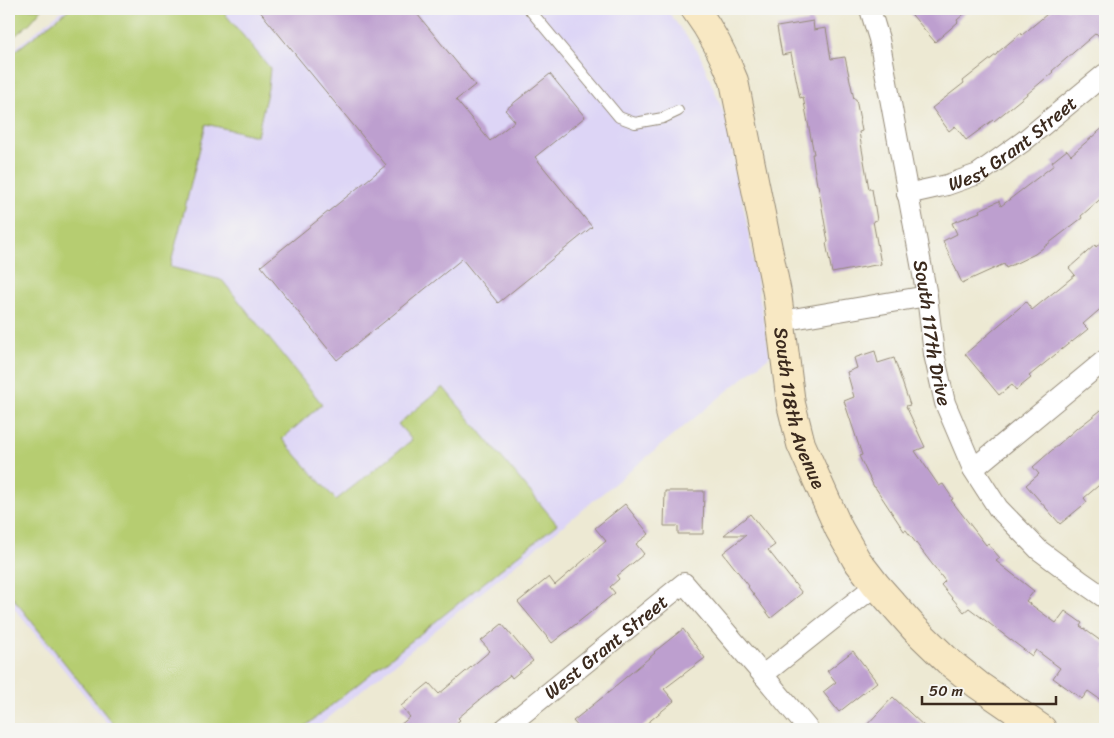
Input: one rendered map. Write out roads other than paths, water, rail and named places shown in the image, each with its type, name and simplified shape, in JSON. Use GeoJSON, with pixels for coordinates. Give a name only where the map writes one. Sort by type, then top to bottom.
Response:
{"type":"FeatureCollection","features":[{"type":"Feature","properties":{"kind":"street","name":"South 118th Avenue"},"geometry":{"type":"LineString","coordinates":[[695,9],[729,66],[734,81],[778,293],[792,404],[801,444],[839,529],[856,559],[915,629],[978,685],[1042,729]]}},
{"type":"Feature","properties":{"kind":"street","name":"South 117th Drive"},"geometry":{"type":"LineString","coordinates":[[870,9],[879,38],[927,296],[934,354],[945,403],[973,469],[998,508],[1039,550],[1105,598]]}},
{"type":"Feature","properties":{"kind":"street","name":"West Grant Street"},"geometry":{"type":"LineString","coordinates":[[907,194],[947,185],[978,174],[1024,141],[1105,74]]}},
{"type":"Feature","properties":{"kind":"street"},"geometry":{"type":"LineString","coordinates":[[781,321],[927,296]]}},
{"type":"Feature","properties":{"kind":"street"},"geometry":{"type":"LineString","coordinates":[[973,469],[1105,360]]}},
{"type":"Feature","properties":{"kind":"street","name":"West Grant Street"},"geometry":{"type":"LineString","coordinates":[[504,729],[684,582],[763,675]]}},
{"type":"Feature","properties":{"kind":"street"},"geometry":{"type":"LineString","coordinates":[[808,729],[763,675],[876,585]]}},
{"type":"Feature","properties":{"kind":"lane"},"geometry":{"type":"LineString","coordinates":[[529,9],[619,117],[635,123],[663,118],[678,111]]}}]}
